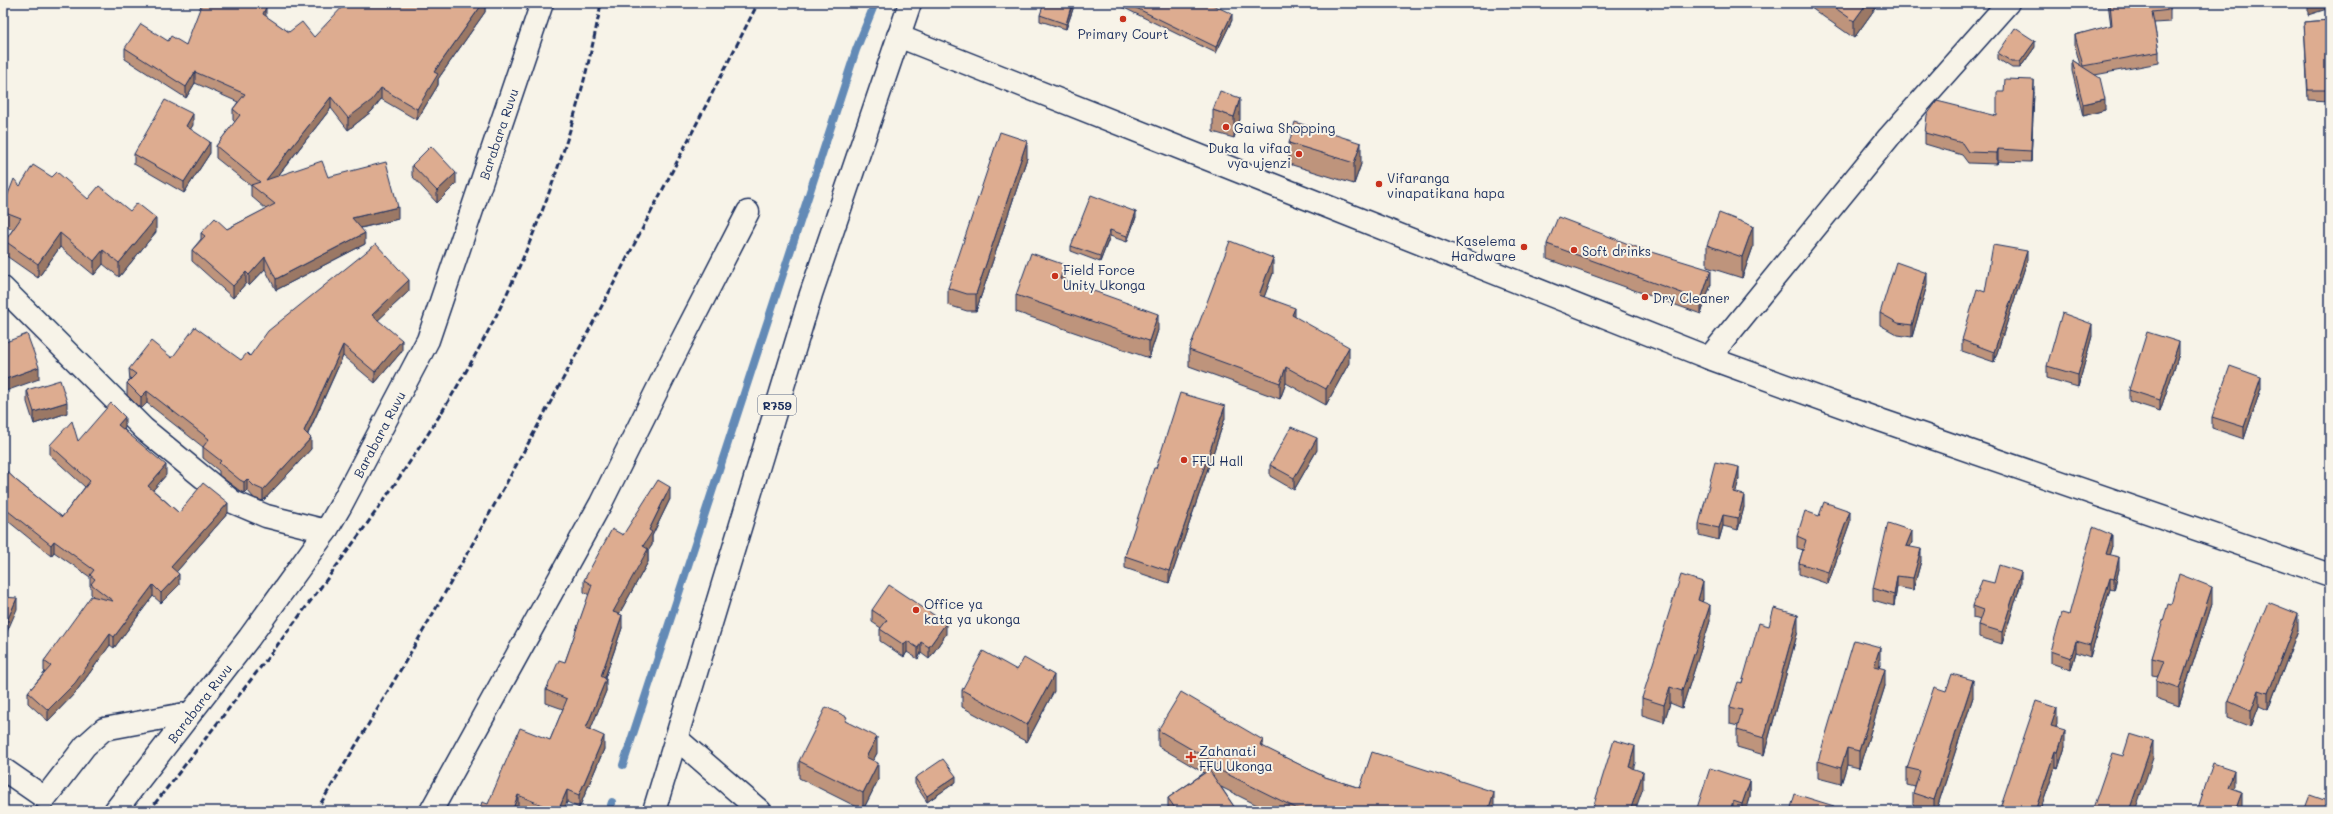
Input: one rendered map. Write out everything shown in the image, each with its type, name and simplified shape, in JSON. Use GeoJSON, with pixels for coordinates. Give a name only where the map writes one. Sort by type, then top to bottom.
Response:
{"type":"FeatureCollection","features":[{"type":"Feature","properties":{"kind":"street","name":"Barabara Ruvu"},"geometry":{"type":"LineString","coordinates":[[115,811],[249,638],[326,531],[428,340],[542,3]]}},
{"type":"Feature","properties":{"kind":"street","name":"R759"},"geometry":{"type":"LineString","coordinates":[[654,811],[811,294],[910,3]]}},
{"type":"Feature","properties":{"kind":"street"},"geometry":{"type":"LineString","coordinates":[[1709,358],[1889,137],[2008,3]]}},
{"type":"Feature","properties":{"kind":"street"},"geometry":{"type":"LineString","coordinates":[[898,36],[1709,358],[1888,422],[2330,575]]}},
{"type":"Feature","properties":{"kind":"street"},"geometry":{"type":"LineString","coordinates":[[431,811],[601,504],[678,346],[748,212]]}},
{"type":"Feature","properties":{"kind":"street"},"geometry":{"type":"LineString","coordinates":[[3,288],[144,429],[233,502],[266,516],[326,531]]}},
{"type":"Feature","properties":{"kind":"street"},"geometry":{"type":"LineString","coordinates":[[3,769],[41,805],[85,746],[104,729],[190,713]]}},
{"type":"Feature","properties":{"kind":"street"},"geometry":{"type":"LineString","coordinates":[[676,738],[760,811]]}},
{"type":"Feature","properties":{"kind":"building"},"geometry":{"type":"Polygon","coordinates":[[[202,3],[266,3],[263,14],[289,32],[302,22],[314,37],[346,3],[483,3],[434,72],[438,74],[417,109],[381,88],[372,100],[348,118],[331,97],[266,180],[322,161],[328,177],[386,162],[398,207],[352,218],[365,233],[276,279],[265,257],[249,275],[246,272],[233,286],[192,250],[205,236],[201,233],[215,218],[227,229],[275,204],[251,185],[260,182],[216,146],[240,115],[233,109],[245,94],[195,72],[186,87],[125,48],[141,24],[168,41],[171,36],[186,45],[202,3]]]}},
{"type":"Feature","properties":{"kind":"building"},"geometry":{"type":"Polygon","coordinates":[[[1044,3],[1072,3],[1066,24],[1040,15],[1044,3]]]}},
{"type":"Feature","properties":{"kind":"building"},"geometry":{"type":"Polygon","coordinates":[[[1126,3],[1209,3],[1232,14],[1216,47],[1126,3]]]}},
{"type":"Feature","properties":{"kind":"building"},"geometry":{"type":"Polygon","coordinates":[[[1828,3],[1867,3],[1854,21],[1828,3]]]}},
{"type":"Feature","properties":{"kind":"building"},"geometry":{"type":"Polygon","coordinates":[[[2110,3],[2170,3],[2170,10],[2152,12],[2159,52],[2083,66],[2075,35],[2112,25],[2110,3]]]}},
{"type":"Feature","properties":{"kind":"building"},"geometry":{"type":"Polygon","coordinates":[[[2330,20],[2330,90],[2308,90],[2304,22],[2330,20]]]}},
{"type":"Feature","properties":{"kind":"building"},"geometry":{"type":"Polygon","coordinates":[[[2015,28],[2035,41],[2020,62],[2012,62],[1998,53],[2015,28]]]}},
{"type":"Feature","properties":{"kind":"building"},"geometry":{"type":"Polygon","coordinates":[[[2072,60],[2100,78],[2105,99],[2083,104],[2072,60]]]}},
{"type":"Feature","properties":{"kind":"building"},"geometry":{"type":"Polygon","coordinates":[[[2005,79],[2034,80],[2031,151],[1998,149],[1997,153],[1968,152],[1962,143],[1925,133],[1927,115],[1937,101],[1997,116],[1997,92],[2004,92],[2005,79]]]}},
{"type":"Feature","properties":{"kind":"building"},"geometry":{"type":"Polygon","coordinates":[[[1220,91],[1240,98],[1234,117],[1213,110],[1220,91]]]}},
{"type":"Feature","properties":{"kind":"building"},"geometry":{"type":"Polygon","coordinates":[[[165,100],[193,114],[186,126],[210,142],[184,182],[134,154],[165,100]]]}},
{"type":"Feature","properties":{"kind":"building"},"geometry":{"type":"Polygon","coordinates":[[[1295,122],[1361,143],[1354,163],[1289,143],[1295,122]]]}},
{"type":"Feature","properties":{"kind":"building"},"geometry":{"type":"Polygon","coordinates":[[[1000,132],[1027,141],[976,294],[967,294],[948,288],[1000,132]]]}},
{"type":"Feature","properties":{"kind":"building"},"geometry":{"type":"Polygon","coordinates":[[[431,146],[456,173],[437,191],[412,165],[431,146]]]}},
{"type":"Feature","properties":{"kind":"building"},"geometry":{"type":"Polygon","coordinates":[[[33,165],[52,177],[57,172],[88,199],[99,186],[130,211],[137,203],[156,218],[119,263],[103,250],[94,261],[60,233],[38,264],[5,241],[21,218],[3,211],[3,207],[14,179],[20,186],[33,165]]]}},
{"type":"Feature","properties":{"kind":"building"},"geometry":{"type":"Polygon","coordinates":[[[1091,195],[1136,212],[1127,236],[1110,230],[1100,256],[1071,246],[1091,195]]]}},
{"type":"Feature","properties":{"kind":"building"},"geometry":{"type":"Polygon","coordinates":[[[1719,213],[1753,226],[1742,257],[1707,245],[1719,213]]]}},
{"type":"Feature","properties":{"kind":"building"},"geometry":{"type":"Polygon","coordinates":[[[1558,217],[1639,248],[1711,270],[1701,300],[1547,244],[1558,217]]]}},
{"type":"Feature","properties":{"kind":"building"},"geometry":{"type":"Polygon","coordinates":[[[1230,241],[1273,258],[1259,295],[1295,308],[1292,315],[1349,347],[1326,389],[1286,367],[1280,383],[1189,350],[1230,241]]]}},
{"type":"Feature","properties":{"kind":"building"},"geometry":{"type":"Polygon","coordinates":[[[376,244],[409,280],[372,315],[402,340],[375,372],[343,345],[304,431],[311,438],[263,490],[254,486],[247,479],[244,482],[240,480],[219,463],[221,461],[203,447],[209,439],[147,391],[141,397],[127,383],[136,374],[129,369],[151,341],[172,358],[195,327],[241,360],[247,353],[250,356],[268,331],[376,244]]]}},
{"type":"Feature","properties":{"kind":"building"},"geometry":{"type":"Polygon","coordinates":[[[1993,245],[2027,251],[1994,352],[1962,340],[1977,289],[1985,292],[1993,245]]]}},
{"type":"Feature","properties":{"kind":"building"},"geometry":{"type":"Polygon","coordinates":[[[1031,253],[1065,265],[1060,279],[1158,314],[1149,341],[1016,295],[1031,253]]]}},
{"type":"Feature","properties":{"kind":"building"},"geometry":{"type":"Polygon","coordinates":[[[1896,262],[1927,273],[1912,325],[1898,323],[1880,313],[1896,262]]]}},
{"type":"Feature","properties":{"kind":"building"},"geometry":{"type":"Polygon","coordinates":[[[2062,313],[2092,324],[2078,375],[2047,366],[2062,313]]]}},
{"type":"Feature","properties":{"kind":"building"},"geometry":{"type":"Polygon","coordinates":[[[2147,332],[2179,342],[2160,400],[2129,390],[2147,332]]]}},
{"type":"Feature","properties":{"kind":"building"},"geometry":{"type":"Polygon","coordinates":[[[27,334],[39,367],[3,380],[3,343],[27,334]]]}},
{"type":"Feature","properties":{"kind":"building"},"geometry":{"type":"Polygon","coordinates":[[[2230,366],[2261,377],[2244,427],[2212,417],[2230,366]]]}},
{"type":"Feature","properties":{"kind":"building"},"geometry":{"type":"Polygon","coordinates":[[[60,380],[67,402],[34,412],[27,390],[60,380]]]}},
{"type":"Feature","properties":{"kind":"building"},"geometry":{"type":"Polygon","coordinates":[[[1180,393],[1225,406],[1169,571],[1125,556],[1154,468],[1156,468],[1180,393]]]}},
{"type":"Feature","properties":{"kind":"building"},"geometry":{"type":"Polygon","coordinates":[[[111,403],[125,417],[118,425],[166,465],[148,486],[179,513],[203,483],[228,503],[171,567],[179,574],[161,593],[153,585],[114,637],[110,634],[75,683],[48,710],[28,692],[51,666],[44,661],[91,596],[113,601],[91,584],[95,579],[90,575],[94,570],[54,541],[51,545],[3,507],[3,468],[62,517],[90,481],[50,445],[72,421],[78,441],[111,403]]]}},
{"type":"Feature","properties":{"kind":"building"},"geometry":{"type":"Polygon","coordinates":[[[1291,427],[1317,438],[1294,478],[1270,465],[1291,427]]]}},
{"type":"Feature","properties":{"kind":"building"},"geometry":{"type":"Polygon","coordinates":[[[1715,462],[1739,467],[1733,492],[1744,495],[1738,518],[1723,515],[1719,528],[1699,524],[1715,462]]]}},
{"type":"Feature","properties":{"kind":"building"},"geometry":{"type":"Polygon","coordinates":[[[658,480],[670,487],[649,530],[652,532],[643,546],[648,549],[613,612],[622,615],[601,676],[606,679],[586,728],[604,736],[579,795],[567,790],[558,811],[518,795],[512,811],[479,811],[482,802],[488,804],[520,728],[550,740],[567,699],[546,690],[559,660],[565,662],[592,585],[584,580],[612,529],[623,535],[658,480]]]}},
{"type":"Feature","properties":{"kind":"building"},"geometry":{"type":"Polygon","coordinates":[[[1824,502],[1850,511],[1828,572],[1799,563],[1806,540],[1797,536],[1805,511],[1819,516],[1824,502]]]}},
{"type":"Feature","properties":{"kind":"building"},"geometry":{"type":"Polygon","coordinates":[[[1888,523],[1912,531],[1906,546],[1921,549],[1913,578],[1897,576],[1894,595],[1873,588],[1888,523]]]}},
{"type":"Feature","properties":{"kind":"building"},"geometry":{"type":"Polygon","coordinates":[[[2093,527],[2112,535],[2106,554],[2119,557],[2114,579],[2110,578],[2090,645],[2076,641],[2071,658],[2051,651],[2062,613],[2069,615],[2093,527]]]}},
{"type":"Feature","properties":{"kind":"building"},"geometry":{"type":"Polygon","coordinates":[[[1999,565],[2021,572],[2002,632],[1979,625],[1984,610],[1973,606],[1982,580],[1994,583],[1999,565]]]}},
{"type":"Feature","properties":{"kind":"building"},"geometry":{"type":"Polygon","coordinates":[[[2179,574],[2212,587],[2179,689],[2156,681],[2164,661],[2152,658],[2168,604],[2171,605],[2179,574]]]}},
{"type":"Feature","properties":{"kind":"building"},"geometry":{"type":"Polygon","coordinates":[[[1681,575],[1703,582],[1698,600],[1710,605],[1682,691],[1670,687],[1664,705],[1642,698],[1681,575]]]}},
{"type":"Feature","properties":{"kind":"building"},"geometry":{"type":"Polygon","coordinates":[[[889,585],[946,623],[929,647],[921,642],[918,648],[907,641],[904,645],[880,629],[887,620],[872,610],[889,585]]]}},
{"type":"Feature","properties":{"kind":"building"},"geometry":{"type":"Polygon","coordinates":[[[3,597],[17,598],[3,630],[3,597]]]}},
{"type":"Feature","properties":{"kind":"building"},"geometry":{"type":"Polygon","coordinates":[[[2268,602],[2298,614],[2268,693],[2259,690],[2251,711],[2228,701],[2268,602]]]}},
{"type":"Feature","properties":{"kind":"building"},"geometry":{"type":"Polygon","coordinates":[[[1774,608],[1798,615],[1764,738],[1737,730],[1742,710],[1730,707],[1738,682],[1742,683],[1759,623],[1769,626],[1774,608]]]}},
{"type":"Feature","properties":{"kind":"building"},"geometry":{"type":"Polygon","coordinates":[[[1854,640],[1880,647],[1874,666],[1885,669],[1859,751],[1847,748],[1841,768],[1818,761],[1854,640]]]}},
{"type":"Feature","properties":{"kind":"building"},"geometry":{"type":"Polygon","coordinates":[[[983,651],[1017,670],[1024,658],[1054,675],[1027,725],[962,690],[983,651]]]}},
{"type":"Feature","properties":{"kind":"building"},"geometry":{"type":"Polygon","coordinates":[[[1952,674],[1973,680],[1934,800],[1913,793],[1920,771],[1907,768],[1934,687],[1946,691],[1952,674]]]}},
{"type":"Feature","properties":{"kind":"building"},"geometry":{"type":"Polygon","coordinates":[[[1181,692],[1263,740],[1260,745],[1325,777],[1360,788],[1372,752],[1494,792],[1488,811],[1302,811],[1213,767],[1217,764],[1158,730],[1181,692]]]}},
{"type":"Feature","properties":{"kind":"building"},"geometry":{"type":"Polygon","coordinates":[[[2036,701],[2057,708],[2051,726],[2065,730],[2058,752],[2055,751],[2035,811],[2023,809],[2023,811],[1999,811],[2036,701]]]}},
{"type":"Feature","properties":{"kind":"building"},"geometry":{"type":"Polygon","coordinates":[[[826,707],[847,717],[845,721],[877,737],[866,757],[878,763],[863,793],[799,761],[826,707]]]}},
{"type":"Feature","properties":{"kind":"building"},"geometry":{"type":"Polygon","coordinates":[[[2130,734],[2153,741],[2129,811],[2092,811],[2112,753],[2123,756],[2130,734]]]}},
{"type":"Feature","properties":{"kind":"building"},"geometry":{"type":"Polygon","coordinates":[[[1614,740],[1635,746],[1629,767],[1643,772],[1630,811],[1592,811],[1614,740]]]}},
{"type":"Feature","properties":{"kind":"building"},"geometry":{"type":"Polygon","coordinates":[[[943,759],[956,776],[927,796],[915,778],[943,759]]]}},
{"type":"Feature","properties":{"kind":"building"},"geometry":{"type":"Polygon","coordinates":[[[2213,763],[2234,770],[2228,787],[2242,792],[2235,811],[2197,811],[2213,763]]]}},
{"type":"Feature","properties":{"kind":"building"},"geometry":{"type":"Polygon","coordinates":[[[1710,768],[1750,781],[1742,804],[1733,801],[1730,811],[1696,811],[1710,768]]]}},
{"type":"Feature","properties":{"kind":"building"},"geometry":{"type":"Polygon","coordinates":[[[1209,770],[1237,811],[1177,811],[1168,798],[1209,770]]]}},
{"type":"Feature","properties":{"kind":"building"},"geometry":{"type":"Polygon","coordinates":[[[3,772],[6,774],[3,780],[3,772]]]}},
{"type":"Feature","properties":{"kind":"building"},"geometry":{"type":"Polygon","coordinates":[[[1795,794],[1834,806],[1833,811],[1790,811],[1795,794]]]}},
{"type":"Feature","properties":{"kind":"building"},"geometry":{"type":"Polygon","coordinates":[[[2310,795],[2330,802],[2330,811],[2304,811],[2310,795]]]}},
{"type":"Feature","properties":{"kind":"building"},"geometry":{"type":"Polygon","coordinates":[[[2293,807],[2304,811],[2292,811],[2293,807]]]}},
{"type":"Feature","properties":{"kind":"waterway"},"geometry":{"type":"LineString","coordinates":[[623,765],[856,50],[875,3]]}},
{"type":"Feature","properties":{"kind":"waterway"},"geometry":{"type":"LineString","coordinates":[[609,811],[612,802]]}},
{"type":"Feature","properties":{"kind":"railway"},"geometry":{"type":"LineString","coordinates":[[149,811],[318,591],[368,523],[439,417],[482,344],[518,270],[548,196],[584,81],[601,3]]}},
{"type":"Feature","properties":{"kind":"railway"},"geometry":{"type":"LineString","coordinates":[[316,811],[376,712],[490,513],[600,310],[758,3]]}},
{"type":"Feature","properties":{"kind":"place","name":"Primary Court"},"geometry":{"type":"Point","coordinates":[1123,19]}},
{"type":"Feature","properties":{"kind":"place","name":"Gaiwa Shopping"},"geometry":{"type":"Point","coordinates":[1226,127]}},
{"type":"Feature","properties":{"kind":"place","name":"Duka la vifaa vya ujenzi"},"geometry":{"type":"Point","coordinates":[1299,154]}},
{"type":"Feature","properties":{"kind":"place","name":"Vifaranga vinapatikana hapa"},"geometry":{"type":"Point","coordinates":[1379,184]}},
{"type":"Feature","properties":{"kind":"place","name":"Kaselema Hardware"},"geometry":{"type":"Point","coordinates":[1524,247]}},
{"type":"Feature","properties":{"kind":"place","name":"Soft drinks"},"geometry":{"type":"Point","coordinates":[1574,250]}},
{"type":"Feature","properties":{"kind":"place","name":"Field Force Unity Ukonga"},"geometry":{"type":"Point","coordinates":[1055,276]}},
{"type":"Feature","properties":{"kind":"place","name":"Dry Cleaner"},"geometry":{"type":"Point","coordinates":[1645,297]}},
{"type":"Feature","properties":{"kind":"place","name":"FFU Hall"},"geometry":{"type":"Point","coordinates":[1184,460]}},
{"type":"Feature","properties":{"kind":"place","name":"Office ya kata ya ukonga"},"geometry":{"type":"Point","coordinates":[916,610]}},
{"type":"Feature","properties":{"kind":"place","name":"Zahanati FFU Ukonga"},"geometry":{"type":"Point","coordinates":[1191,757]}}]}
